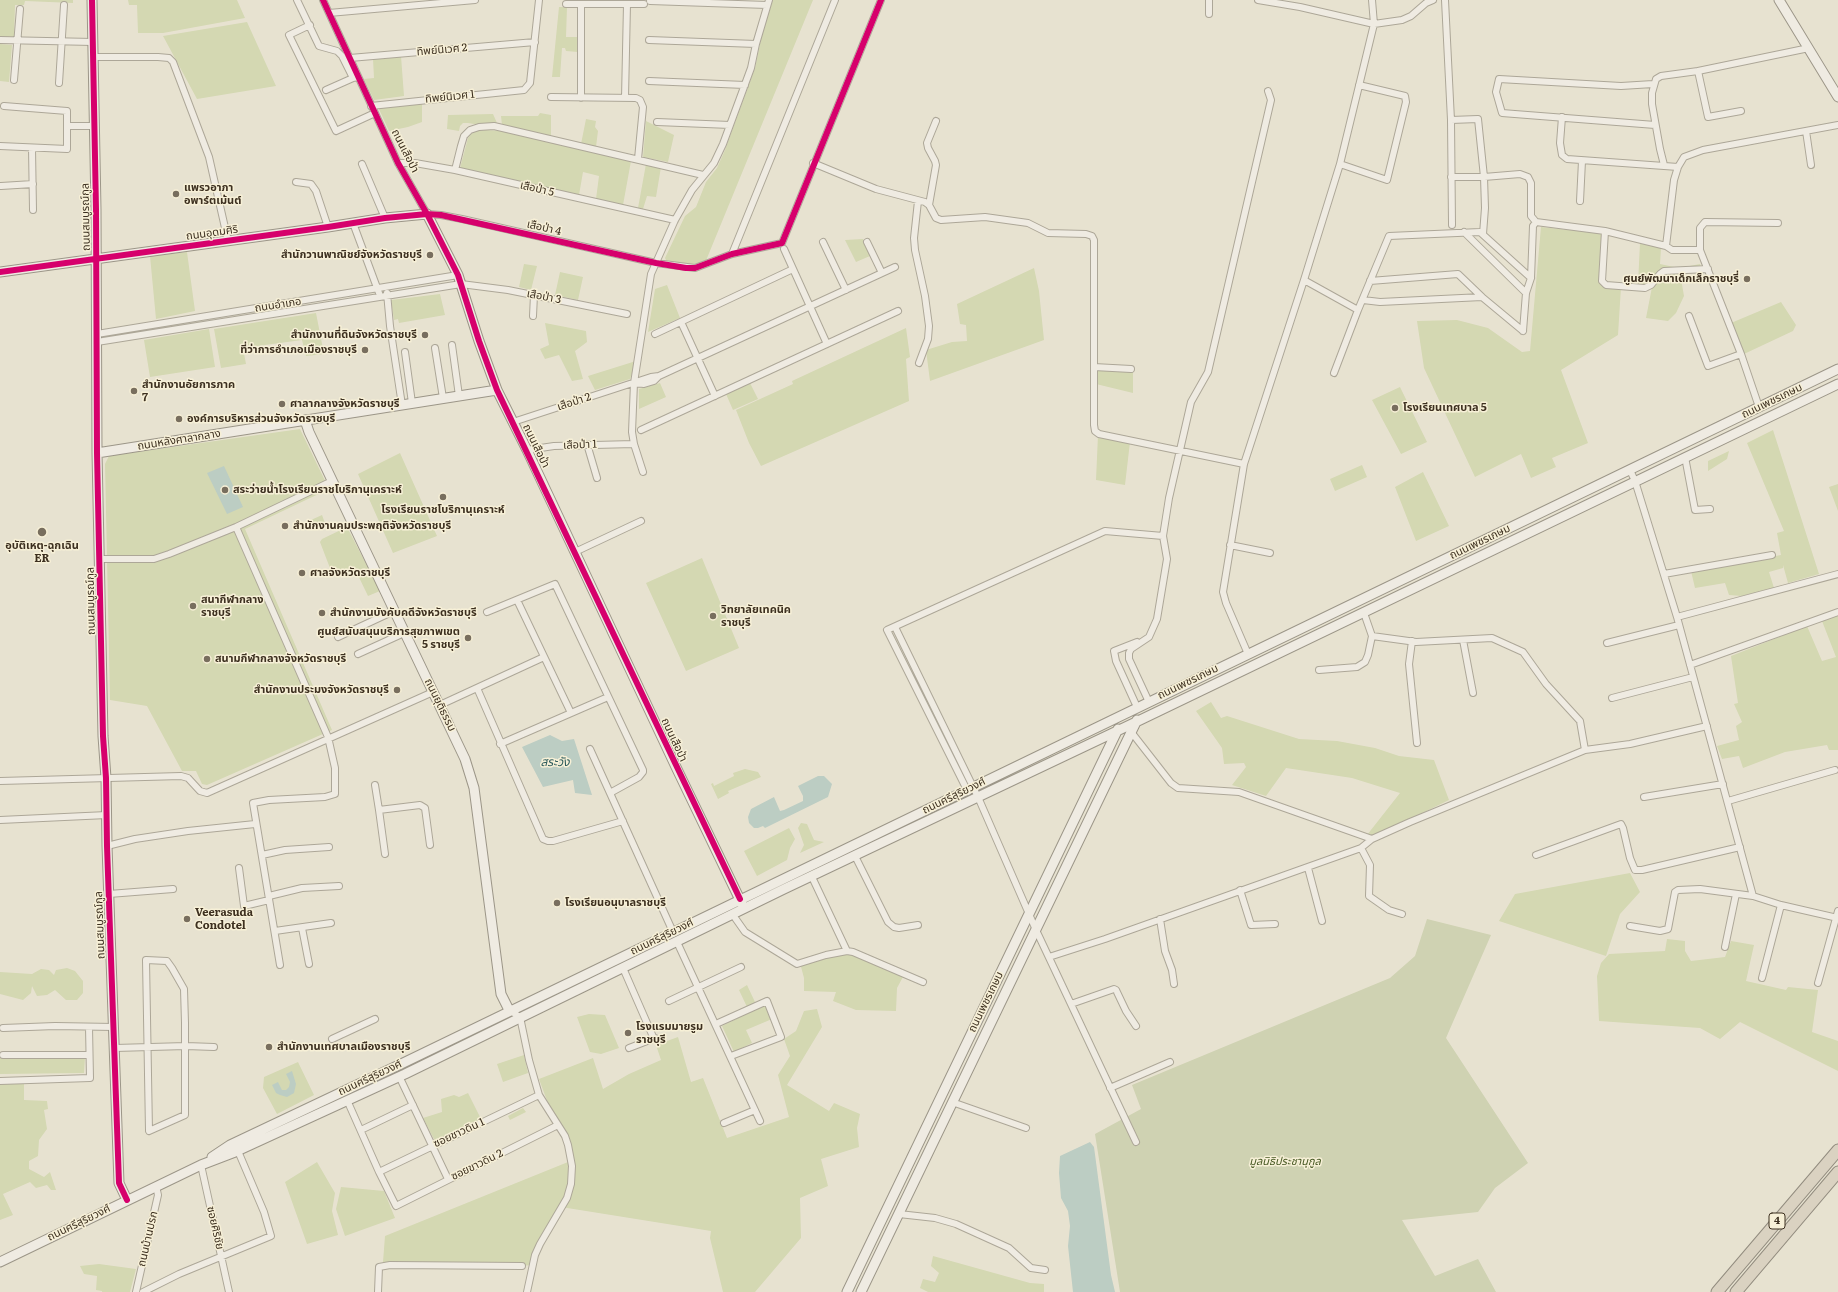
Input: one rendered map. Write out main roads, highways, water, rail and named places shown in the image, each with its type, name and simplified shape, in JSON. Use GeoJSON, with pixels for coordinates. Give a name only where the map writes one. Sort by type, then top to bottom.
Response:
{"type":"FeatureCollection","features":[{"type":"Feature","properties":{"kind":"highway","name":"4"},"geometry":{"type":"LineString","coordinates":[[1717,1292],[1838,1150]]}},
{"type":"Feature","properties":{"kind":"highway","name":"4"},"geometry":{"type":"LineString","coordinates":[[1736,1292],[1838,1172]]}},
{"type":"Feature","properties":{"kind":"main road","name":"ถนนสมบูรณ์กูล"},"geometry":{"type":"LineString","coordinates":[[92,0],[94,57],[97,453],[103,736],[106,778],[119,1183],[127,1200]]}},
{"type":"Feature","properties":{"kind":"main road"},"geometry":{"type":"LineString","coordinates":[[1780,0],[1838,97]]}},
{"type":"Feature","properties":{"kind":"main road","name":"ถนนอุดมศิริ"},"geometry":{"type":"LineString","coordinates":[[0,272],[385,218],[427,214]]}},
{"type":"Feature","properties":{"kind":"main road","name":"ถนนเสือป่า"},"geometry":{"type":"LineString","coordinates":[[427,214],[458,275],[479,341],[498,390],[744,908]]}},
{"type":"Feature","properties":{"kind":"main road","name":"ถนนเพชรเกษม"},"geometry":{"type":"LineString","coordinates":[[861,1292],[1132,733],[1139,713],[1137,707],[1838,369]]}},
{"type":"Feature","properties":{"kind":"main road","name":"ถนนเพชรเกษม"},"geometry":{"type":"LineString","coordinates":[[1136,722],[1838,384]]}},
{"type":"Feature","properties":{"kind":"main road","name":"ถนนหลังศาลากลาง"},"geometry":{"type":"LineString","coordinates":[[97,453],[498,390]]}},
{"type":"Feature","properties":{"kind":"main road","name":"ถนนยุติธรรม"},"geometry":{"type":"LineString","coordinates":[[305,420],[332,481],[465,758],[474,788],[501,994],[509,1010]]}},
{"type":"Feature","properties":{"kind":"main road","name":"ถนนศรีสุริยวงศ์"},"geometry":{"type":"LineString","coordinates":[[201,1165],[230,1145],[674,932],[1137,707]]}},
{"type":"Feature","properties":{"kind":"main road","name":"ถนนเพชรเกษม"},"geometry":{"type":"LineString","coordinates":[[847,1292],[1125,713]]}},
{"type":"Feature","properties":{"kind":"main road","name":"ถนนศรีสุริยวงศ์"},"geometry":{"type":"LineString","coordinates":[[0,1262],[201,1165],[238,1151],[399,1076],[733,915],[744,908],[1136,722]]}},
{"type":"Feature","properties":{"kind":"main road"},"geometry":{"type":"LineString","coordinates":[[674,932],[677,942]]}},
{"type":"Feature","properties":{"kind":"main road"},"geometry":{"type":"LineString","coordinates":[[867,1251],[878,1256]]}},
{"type":"Feature","properties":{"kind":"water","name":"สระว่ายน้ำโรงเรียนราชโบริกานุเคราะห์"},"geometry":{"type":"Polygon","coordinates":[[[224,466],[243,507],[227,514],[207,473],[224,466]]]}},
{"type":"Feature","properties":{"kind":"water","name":"สระวัง"},"geometry":{"type":"Polygon","coordinates":[[[550,735],[562,741],[574,739],[592,795],[575,793],[573,780],[543,787],[522,747],[550,735]]]}},
{"type":"Feature","properties":{"kind":"water"},"geometry":{"type":"Polygon","coordinates":[[[818,776],[824,776],[832,784],[828,797],[765,828],[763,826],[754,828],[749,823],[748,817],[751,809],[774,797],[780,811],[803,801],[803,796],[798,786],[818,776]]]}},
{"type":"Feature","properties":{"kind":"water"},"geometry":{"type":"Polygon","coordinates":[[[292,1071],[296,1084],[294,1093],[287,1097],[276,1093],[272,1085],[278,1082],[282,1090],[286,1090],[289,1087],[290,1082],[286,1074],[292,1071]]]}},
{"type":"Feature","properties":{"kind":"water"},"geometry":{"type":"Polygon","coordinates":[[[1090,1142],[1094,1147],[1111,1275],[1115,1292],[1073,1292],[1068,1246],[1070,1226],[1068,1211],[1061,1198],[1059,1173],[1060,1156],[1090,1142]]]}},
{"type":"Feature","properties":{"kind":"place","name":"แพรวอาภา อพาร์ตเม้นต์"},"geometry":{"type":"Point","coordinates":[176,194]}},
{"type":"Feature","properties":{"kind":"place","name":"สำนักวานพาณิชย์จังหวัดราชบุรี"},"geometry":{"type":"Point","coordinates":[430,255]}},
{"type":"Feature","properties":{"kind":"place","name":"ศูนย์พัฒนาเด็กเล็กราชบุรี่"},"geometry":{"type":"Point","coordinates":[1747,279]}},
{"type":"Feature","properties":{"kind":"place","name":"สำนักงานที่ดินจังหวัดราชบุรี"},"geometry":{"type":"Point","coordinates":[425,335]}},
{"type":"Feature","properties":{"kind":"place","name":"ที่ว่าการอำเภอเมืองราชบุรี"},"geometry":{"type":"Point","coordinates":[365,350]}},
{"type":"Feature","properties":{"kind":"place","name":"สำนักงานอัยการภาค 7"},"geometry":{"type":"Point","coordinates":[134,391]}},
{"type":"Feature","properties":{"kind":"place","name":"ศาลากลางจังหวัดราชบุรี"},"geometry":{"type":"Point","coordinates":[282,404]}},
{"type":"Feature","properties":{"kind":"place","name":"โรงเรียนเทศบาล 5"},"geometry":{"type":"Point","coordinates":[1395,408]}},
{"type":"Feature","properties":{"kind":"place","name":"องค์การบริหารส่วนจังหวัดราชบุรี"},"geometry":{"type":"Point","coordinates":[179,419]}},
{"type":"Feature","properties":{"kind":"place","name":"สระว่ายน้ำโรงเรียนราชโบริกานุเคราะห์"},"geometry":{"type":"Point","coordinates":[225,490]}},
{"type":"Feature","properties":{"kind":"place","name":"โรงเรียนราชโบริกานุเคราะห์"},"geometry":{"type":"Point","coordinates":[443,497]}},
{"type":"Feature","properties":{"kind":"place","name":"สำนักงานคุมประพฤติจังหวัดราชบุรี"},"geometry":{"type":"Point","coordinates":[285,526]}},
{"type":"Feature","properties":{"kind":"place","name":"อุบัติเหตุ-ฉุกเฉิน ER"},"geometry":{"type":"Point","coordinates":[42,532]}},
{"type":"Feature","properties":{"kind":"place","name":"ศาลจังหวัดราชบุรี"},"geometry":{"type":"Point","coordinates":[302,573]}},
{"type":"Feature","properties":{"kind":"place","name":"สนากีฬากลาง ราชบุรี"},"geometry":{"type":"Point","coordinates":[193,606]}},
{"type":"Feature","properties":{"kind":"place","name":"สำนักงานบังคับคดีจังหวัดราชบุรี"},"geometry":{"type":"Point","coordinates":[322,613]}},
{"type":"Feature","properties":{"kind":"place","name":"วิทยาลัยเทคนิค ราชบุรี"},"geometry":{"type":"Point","coordinates":[713,616]}},
{"type":"Feature","properties":{"kind":"place","name":"ศูนย์สนับสนุนบริการสุขภาพเขต 5 ราชบุรี"},"geometry":{"type":"Point","coordinates":[468,638]}},
{"type":"Feature","properties":{"kind":"place","name":"สนามกีฬากลางจังหวัดราชบุรี"},"geometry":{"type":"Point","coordinates":[207,659]}},
{"type":"Feature","properties":{"kind":"place","name":"สำนักงานประมงจังหวัดราชบุรี"},"geometry":{"type":"Point","coordinates":[397,690]}},
{"type":"Feature","properties":{"kind":"place","name":"โรงเรียนอนุบาลราชบุรี"},"geometry":{"type":"Point","coordinates":[557,903]}},
{"type":"Feature","properties":{"kind":"place","name":"Veerasuda Condotel"},"geometry":{"type":"Point","coordinates":[187,919]}},
{"type":"Feature","properties":{"kind":"place","name":"โรงแรมมายรูม ราชบุรี"},"geometry":{"type":"Point","coordinates":[628,1033]}},
{"type":"Feature","properties":{"kind":"place","name":"สำนักงานเทศบาลเมืองราชบุรี"},"geometry":{"type":"Point","coordinates":[269,1047]}},
{"type":"Feature","properties":{"kind":"park label","name":"มูลนิธิประชานุกูล"},"geometry":{"type":"Point","coordinates":[1285,1162]}}]}
